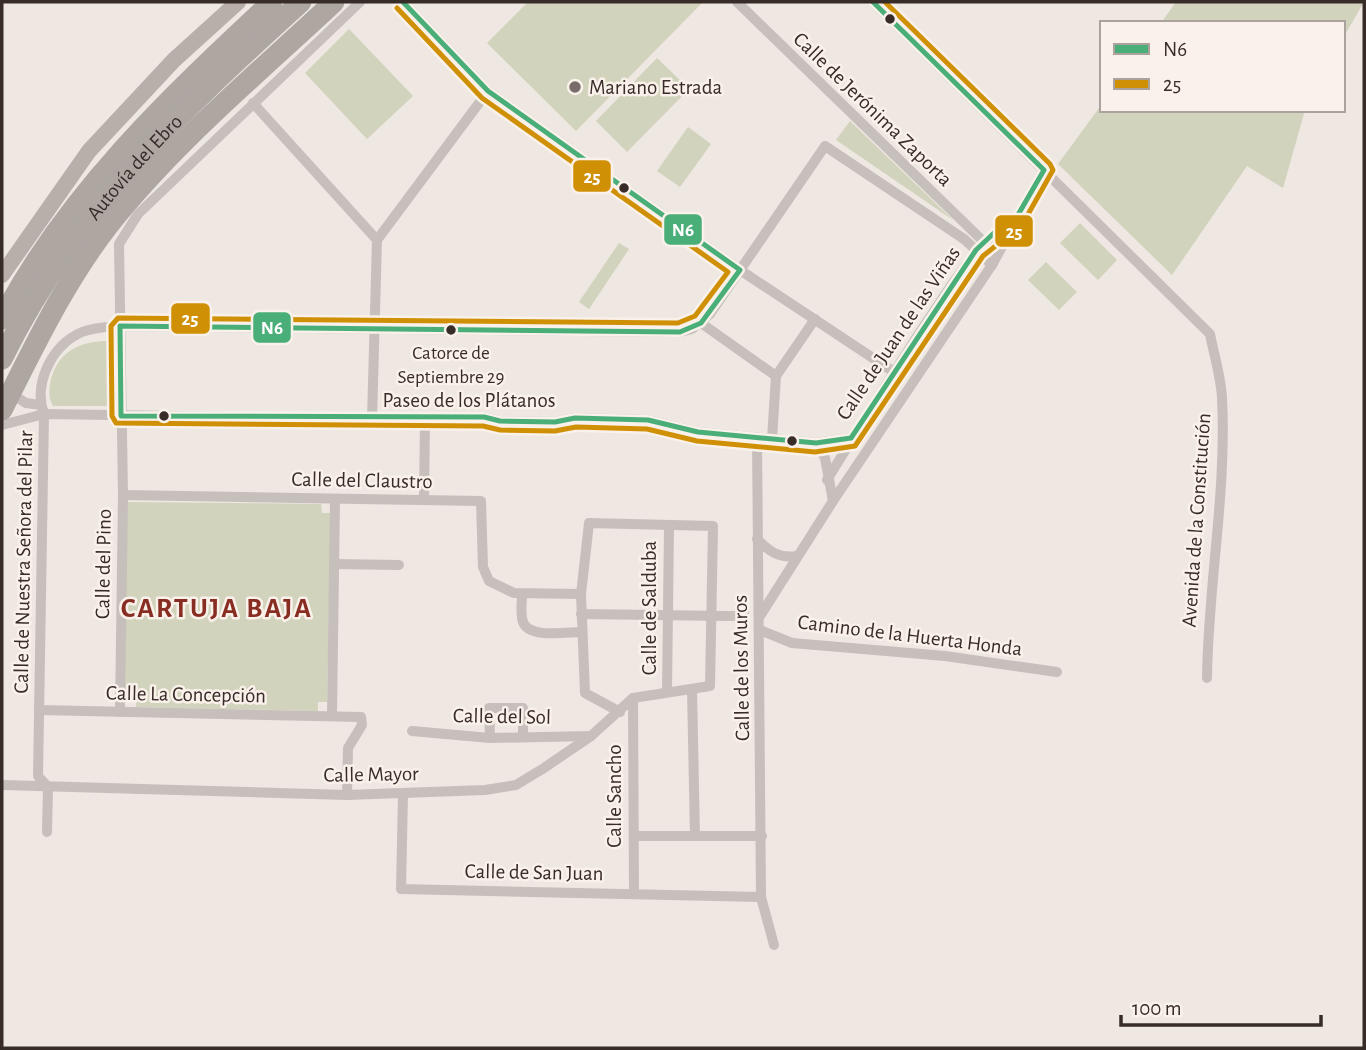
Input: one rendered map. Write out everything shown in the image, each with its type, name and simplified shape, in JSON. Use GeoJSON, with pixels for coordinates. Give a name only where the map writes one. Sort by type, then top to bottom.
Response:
{"type":"FeatureCollection","features":[{"type":"Feature","properties":{"kind":"highway","name":"Autovía del Ebro"},"geometry":{"type":"LineString","coordinates":[[2,319],[54,233],[130,139],[170,96],[272,2]]}},
{"type":"Feature","properties":{"kind":"highway","name":"Autovía del Ebro"},"geometry":{"type":"LineString","coordinates":[[2,359],[59,259],[125,172],[202,93],[301,2]]}},
{"type":"Feature","properties":{"kind":"highway"},"geometry":{"type":"LineString","coordinates":[[6,402],[71,279],[116,217],[186,139],[334,2]]}},
{"type":"Feature","properties":{"kind":"street"},"geometry":{"type":"LineString","coordinates":[[2,275],[89,151],[174,60],[238,2]]}},
{"type":"Feature","properties":{"kind":"street","name":"Calle del Pino"},"geometry":{"type":"LineString","coordinates":[[120,712],[123,495],[117,254],[122,235],[138,214],[360,2]]}},
{"type":"Feature","properties":{"kind":"street"},"geometry":{"type":"LineString","coordinates":[[403,2],[488,91],[740,270],[894,372]]}},
{"type":"Feature","properties":{"kind":"street","name":"Calle de Jerónima Zaporta"},"geometry":{"type":"LineString","coordinates":[[737,2],[980,246],[992,265]]}},
{"type":"Feature","properties":{"kind":"street","name":"Avenida de la Constitución"},"geometry":{"type":"LineString","coordinates":[[873,2],[1210,334],[1222,395],[1222,460],[1208,618],[1207,678]]}},
{"type":"Feature","properties":{"kind":"street"},"geometry":{"type":"LineString","coordinates":[[372,419],[377,240],[488,91]]}},
{"type":"Feature","properties":{"kind":"street"},"geometry":{"type":"LineString","coordinates":[[253,103],[377,240]]}},
{"type":"Feature","properties":{"kind":"street","name":"Calle de Jerónima Zaporta"},"geometry":{"type":"LineString","coordinates":[[740,270],[825,146],[980,246]]}},
{"type":"Feature","properties":{"kind":"street","name":"Calle de Juan de las Viñas"},"geometry":{"type":"LineString","coordinates":[[755,616],[992,265],[1044,170]]}},
{"type":"Feature","properties":{"kind":"street","name":"Calle de Juan de las Viñas"},"geometry":{"type":"LineString","coordinates":[[827,480],[894,372],[980,246],[1015,220]]}},
{"type":"Feature","properties":{"kind":"street"},"geometry":{"type":"LineString","coordinates":[[740,270],[701,323],[776,376]]}},
{"type":"Feature","properties":{"kind":"street"},"geometry":{"type":"LineString","coordinates":[[772,439],[776,376],[815,319]]}},
{"type":"Feature","properties":{"kind":"street","name":"Calle de Nuestra Señora del Pilar"},"geometry":{"type":"LineString","coordinates":[[47,832],[48,787],[38,776],[42,410],[45,373],[63,345],[86,331],[120,326],[680,332],[701,323]]}},
{"type":"Feature","properties":{"kind":"street"},"geometry":{"type":"LineString","coordinates":[[6,402],[26,403],[42,410]]}},
{"type":"Feature","properties":{"kind":"street","name":"Paseo de los Plátanos"},"geometry":{"type":"LineString","coordinates":[[2,425],[42,410],[121,416],[372,419],[484,417],[500,421],[555,422],[575,418],[639,419],[698,432],[816,443],[851,438]]}},
{"type":"Feature","properties":{"kind":"street"},"geometry":{"type":"LineString","coordinates":[[424,500],[425,418]]}},
{"type":"Feature","properties":{"kind":"street","name":"Calle de los Muros"},"geometry":{"type":"LineString","coordinates":[[757,438],[755,616],[760,630],[761,897],[774,945]]}},
{"type":"Feature","properties":{"kind":"street"},"geometry":{"type":"LineString","coordinates":[[816,443],[825,458],[833,501]]}},
{"type":"Feature","properties":{"kind":"street","name":"Calle del Claustro"},"geometry":{"type":"LineString","coordinates":[[123,495],[481,501],[483,567],[486,577],[500,588],[522,594]]}},
{"type":"Feature","properties":{"kind":"street"},"geometry":{"type":"LineString","coordinates":[[332,715],[335,499]]}},
{"type":"Feature","properties":{"kind":"street"},"geometry":{"type":"LineString","coordinates":[[620,712],[585,693],[581,594],[589,523],[713,526],[710,686],[633,698]]}},
{"type":"Feature","properties":{"kind":"street","name":"Calle de Salduba"},"geometry":{"type":"LineString","coordinates":[[667,691],[669,526]]}},
{"type":"Feature","properties":{"kind":"street"},"geometry":{"type":"LineString","coordinates":[[757,539],[772,552],[788,557],[797,556]]}},
{"type":"Feature","properties":{"kind":"street"},"geometry":{"type":"LineString","coordinates":[[335,564],[399,565]]}},
{"type":"Feature","properties":{"kind":"street"},"geometry":{"type":"LineString","coordinates":[[581,594],[522,594],[522,621],[527,628],[537,632],[581,632]]}},
{"type":"Feature","properties":{"kind":"street"},"geometry":{"type":"LineString","coordinates":[[581,614],[726,616]]}},
{"type":"Feature","properties":{"kind":"street","name":"Camino de la Huerta Honda"},"geometry":{"type":"LineString","coordinates":[[760,630],[793,643],[945,656],[1057,672]]}},
{"type":"Feature","properties":{"kind":"street"},"geometry":{"type":"LineString","coordinates":[[692,689],[695,836]]}},
{"type":"Feature","properties":{"kind":"street","name":"Calle Mayor"},"geometry":{"type":"LineString","coordinates":[[2,785],[403,794],[516,785],[591,736],[633,698]]}},
{"type":"Feature","properties":{"kind":"street","name":"Calle Sancho"},"geometry":{"type":"LineString","coordinates":[[633,698],[634,893]]}},
{"type":"Feature","properties":{"kind":"street"},"geometry":{"type":"LineString","coordinates":[[490,738],[489,708],[523,708],[523,736]]}},
{"type":"Feature","properties":{"kind":"street","name":"Calle La Concepción"},"geometry":{"type":"LineString","coordinates":[[40,710],[361,717],[362,725],[348,748],[347,794]]}},
{"type":"Feature","properties":{"kind":"street","name":"Calle del Sol"},"geometry":{"type":"LineString","coordinates":[[412,731],[490,738],[591,736]]}},
{"type":"Feature","properties":{"kind":"street","name":"Calle de San Juan"},"geometry":{"type":"LineString","coordinates":[[403,794],[401,889],[761,897]]}},
{"type":"Feature","properties":{"kind":"street"},"geometry":{"type":"LineString","coordinates":[[634,836],[762,836]]}},
{"type":"Feature","properties":{"kind":"green space","name":"Mariano Estrada"},"geometry":{"type":"Polygon","coordinates":[[[528,2],[703,2],[576,131],[487,43],[528,2]]]}},
{"type":"Feature","properties":{"kind":"green space"},"geometry":{"type":"Polygon","coordinates":[[[1176,2],[1364,2],[1345,35],[1345,21],[1162,21],[1176,2]]]}},
{"type":"Feature","properties":{"kind":"green space"},"geometry":{"type":"Polygon","coordinates":[[[349,29],[413,96],[367,139],[305,73],[349,29]]]}},
{"type":"Feature","properties":{"kind":"green space"},"geometry":{"type":"Polygon","coordinates":[[[657,58],[689,89],[627,152],[596,121],[657,58]]]}},
{"type":"Feature","properties":{"kind":"green space"},"geometry":{"type":"Polygon","coordinates":[[[1100,107],[1100,112],[1304,112],[1283,188],[1247,166],[1172,275],[1058,164],[1100,107]]]}},
{"type":"Feature","properties":{"kind":"green space"},"geometry":{"type":"Polygon","coordinates":[[[850,121],[953,220],[836,140],[850,121]]]}},
{"type":"Feature","properties":{"kind":"green space"},"geometry":{"type":"Polygon","coordinates":[[[688,127],[711,144],[680,187],[657,171],[688,127]]]}},
{"type":"Feature","properties":{"kind":"green space"},"geometry":{"type":"Polygon","coordinates":[[[1080,223],[1117,260],[1098,280],[1060,243],[1080,223]]]}},
{"type":"Feature","properties":{"kind":"green space"},"geometry":{"type":"Polygon","coordinates":[[[619,243],[629,249],[589,309],[579,302],[619,243]]]}},
{"type":"Feature","properties":{"kind":"green space"},"geometry":{"type":"Polygon","coordinates":[[[1046,262],[1077,292],[1059,310],[1028,280],[1046,262]]]}},
{"type":"Feature","properties":{"kind":"green space"},"geometry":{"type":"Polygon","coordinates":[[[112,341],[110,406],[53,406],[50,396],[51,379],[60,360],[74,348],[92,342],[112,341]]]}},
{"type":"Feature","properties":{"kind":"green space"},"geometry":{"type":"Polygon","coordinates":[[[126,502],[321,504],[322,513],[331,513],[327,702],[318,702],[318,711],[136,707],[137,695],[125,695],[126,502]]]}},
{"type":"Feature","properties":{"kind":"tunnel"},"geometry":{"type":"LineString","coordinates":[[726,616],[749,616]]}},
{"type":"Feature","properties":{"kind":"transit line","name":"N6"},"geometry":{"type":"LineString","coordinates":[[403,2],[488,91],[740,270],[701,323],[680,332],[120,326],[121,416],[484,417],[500,421],[555,422],[575,418],[648,420],[698,432],[816,443],[851,438],[976,250],[995,232],[1015,220],[1044,170],[873,2]]}},
{"type":"Feature","properties":{"kind":"transit line","name":"25"},"geometry":{"type":"LineString","coordinates":[[397,8],[482,98],[728,272],[695,316],[678,323],[118,318],[111,326],[112,416],[116,423],[483,426],[500,430],[555,431],[576,427],[647,429],[697,441],[815,452],[855,446],[983,256],[1022,225],[1053,170],[1050,164],[885,2]]}},
{"type":"Feature","properties":{"kind":"place","name":"Mariano Estrada"},"geometry":{"type":"Point","coordinates":[575,87]}},
{"type":"Feature","properties":{"kind":"place","name":"Catorce de Septiembre 29"},"geometry":{"type":"Point","coordinates":[451,330]}},
{"type":"Feature","properties":{"kind":"district","name":"CARTUJA BAJA"},"geometry":{"type":"Point","coordinates":[217,607]}}]}
